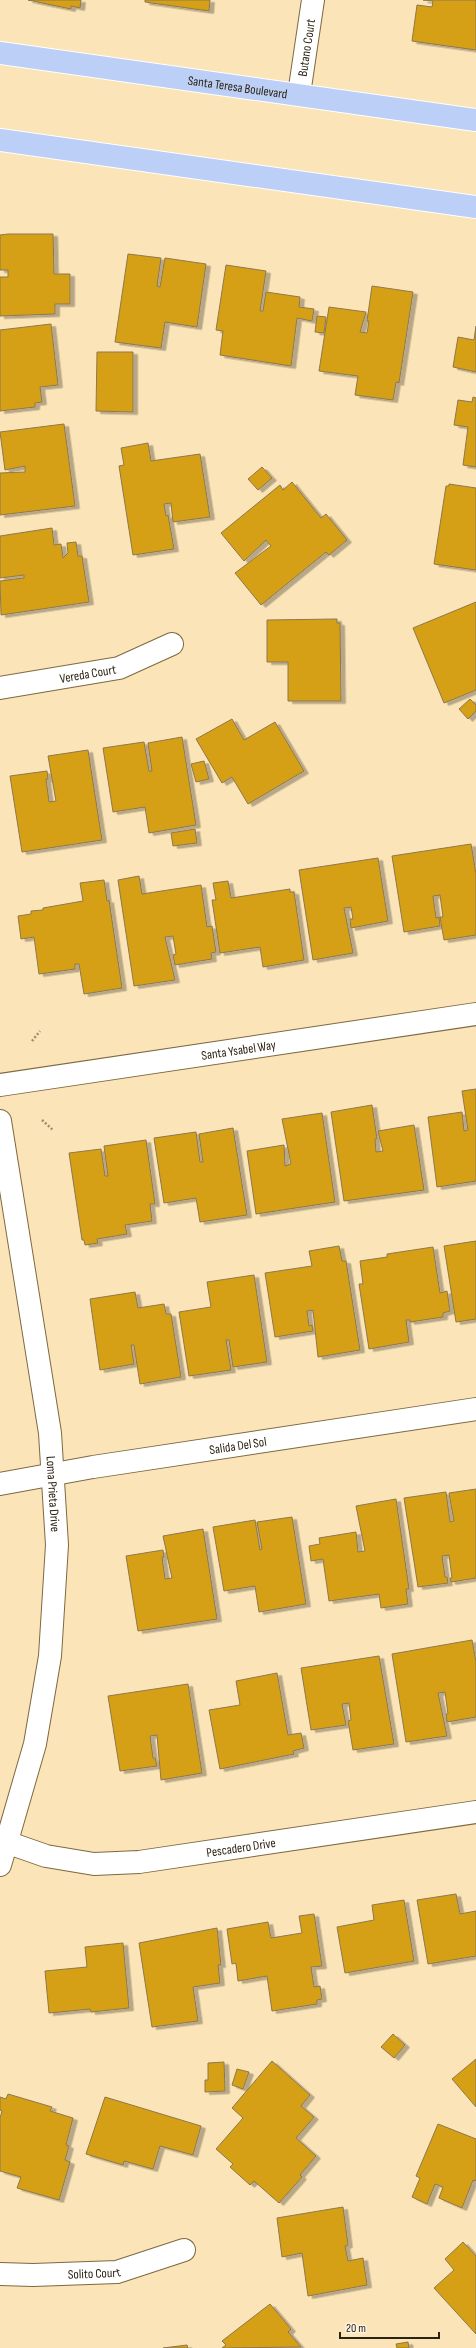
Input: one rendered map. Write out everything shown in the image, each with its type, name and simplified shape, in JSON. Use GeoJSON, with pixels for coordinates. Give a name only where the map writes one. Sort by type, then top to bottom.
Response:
{"type":"FeatureCollection","features":[{"type":"Feature","properties":{"kind":"main road","name":"Santa Teresa Boulevard"},"geometry":{"type":"LineString","coordinates":[[0,53],[476,120]]}},
{"type":"Feature","properties":{"kind":"main road"},"geometry":{"type":"LineString","coordinates":[[0,140],[476,207]]}},
{"type":"Feature","properties":{"kind":"street","name":"Butano Court"},"geometry":{"type":"LineString","coordinates":[[299,94],[312,0]]}},
{"type":"Feature","properties":{"kind":"street","name":"Vereda Court"},"geometry":{"type":"LineString","coordinates":[[0,688],[119,668],[172,644]]}},
{"type":"Feature","properties":{"kind":"street","name":"Santa Ysabel Way"},"geometry":{"type":"LineString","coordinates":[[0,1085],[476,1014]]}},
{"type":"Feature","properties":{"kind":"street","name":"Loma Prieta Drive"},"geometry":{"type":"LineString","coordinates":[[0,1121],[50,1433],[57,1545],[50,1656],[35,1744],[0,1865]]}},
{"type":"Feature","properties":{"kind":"street","name":"Salida Del Sol"},"geometry":{"type":"LineString","coordinates":[[0,1484],[476,1409]]}},
{"type":"Feature","properties":{"kind":"street","name":"Pescadero Drive"},"geometry":{"type":"LineString","coordinates":[[6,1842],[46,1856],[94,1864],[140,1862],[476,1812]]}},
{"type":"Feature","properties":{"kind":"street","name":"Solito Court"},"geometry":{"type":"LineString","coordinates":[[0,2274],[33,2275],[117,2272],[184,2250]]}},
{"type":"Feature","properties":{"kind":"path"},"geometry":{"type":"LineString","coordinates":[[32,1041],[40,1031]]}},
{"type":"Feature","properties":{"kind":"path"},"geometry":{"type":"LineString","coordinates":[[42,1120],[54,1130]]}},
{"type":"Feature","properties":{"kind":"building"},"geometry":{"type":"Polygon","coordinates":[[[28,0],[81,0],[80,8],[71,6],[71,9],[28,0]]]}},
{"type":"Feature","properties":{"kind":"building"},"geometry":{"type":"Polygon","coordinates":[[[145,0],[210,0],[209,11],[145,2],[145,0]]]}},
{"type":"Feature","properties":{"kind":"building"},"geometry":{"type":"Polygon","coordinates":[[[423,0],[476,0],[476,50],[412,41],[417,5],[432,7],[433,1],[423,0]]]}},
{"type":"Feature","properties":{"kind":"building"},"geometry":{"type":"Polygon","coordinates":[[[53,234],[54,274],[70,274],[70,304],[55,304],[55,314],[0,316],[0,277],[8,277],[8,270],[0,270],[0,235],[53,234]]]}},
{"type":"Feature","properties":{"kind":"building"},"geometry":{"type":"Polygon","coordinates":[[[128,254],[161,258],[157,286],[160,287],[165,258],[206,264],[197,327],[165,322],[161,348],[115,342],[128,254]]]}},
{"type":"Feature","properties":{"kind":"building"},"geometry":{"type":"Polygon","coordinates":[[[226,265],[266,271],[260,311],[263,311],[266,292],[300,297],[299,307],[314,309],[312,321],[297,318],[291,366],[220,355],[223,331],[216,330],[226,265]]]}},
{"type":"Feature","properties":{"kind":"building"},"geometry":{"type":"Polygon","coordinates":[[[372,286],[413,292],[399,383],[396,382],[393,400],[355,395],[358,376],[319,371],[329,307],[366,312],[360,332],[367,333],[369,321],[367,321],[372,286]]]}},
{"type":"Feature","properties":{"kind":"building"},"geometry":{"type":"Polygon","coordinates":[[[317,316],[326,317],[324,333],[315,332],[317,316]]]}},
{"type":"Feature","properties":{"kind":"building"},"geometry":{"type":"Polygon","coordinates":[[[51,324],[58,385],[40,387],[42,402],[35,403],[35,407],[0,411],[0,330],[51,324]]]}},
{"type":"Feature","properties":{"kind":"building"},"geometry":{"type":"Polygon","coordinates":[[[476,326],[476,372],[453,367],[458,337],[474,340],[476,326]]]}},
{"type":"Feature","properties":{"kind":"building"},"geometry":{"type":"Polygon","coordinates":[[[97,352],[133,352],[133,412],[96,411],[97,352]]]}},
{"type":"Feature","properties":{"kind":"building"},"geometry":{"type":"Polygon","coordinates":[[[473,397],[476,398],[476,467],[463,465],[468,427],[454,425],[458,400],[472,402],[473,397]]]}},
{"type":"Feature","properties":{"kind":"building"},"geometry":{"type":"Polygon","coordinates":[[[64,424],[75,506],[0,515],[0,473],[25,472],[25,466],[5,470],[0,432],[64,424]]]}},
{"type":"Feature","properties":{"kind":"building"},"geometry":{"type":"Polygon","coordinates":[[[148,443],[151,461],[200,454],[210,517],[173,522],[171,503],[164,504],[166,516],[168,515],[174,549],[133,555],[119,466],[124,465],[121,448],[148,443]]]}},
{"type":"Feature","properties":{"kind":"building"},"geometry":{"type":"Polygon","coordinates":[[[262,467],[272,478],[258,490],[248,479],[262,467]]]}},
{"type":"Feature","properties":{"kind":"building"},"geometry":{"type":"Polygon","coordinates":[[[292,482],[321,518],[326,514],[347,540],[329,555],[326,552],[261,605],[235,573],[271,546],[266,540],[244,561],[221,533],[280,485],[283,490],[292,482]]]}},
{"type":"Feature","properties":{"kind":"building"},"geometry":{"type":"Polygon","coordinates":[[[449,484],[476,488],[476,570],[434,564],[446,486],[449,486],[449,484]]]}},
{"type":"Feature","properties":{"kind":"building"},"geometry":{"type":"Polygon","coordinates":[[[52,528],[54,545],[61,544],[63,558],[68,553],[67,543],[76,542],[78,556],[82,556],[89,602],[1,615],[0,581],[24,578],[24,575],[0,578],[0,536],[52,528]]]}},
{"type":"Feature","properties":{"kind":"building"},"geometry":{"type":"Polygon","coordinates":[[[476,602],[476,690],[444,703],[413,628],[476,602]]]}},
{"type":"Feature","properties":{"kind":"building"},"geometry":{"type":"Polygon","coordinates":[[[337,619],[337,623],[340,623],[341,701],[288,701],[288,662],[267,662],[267,620],[337,619]]]}},
{"type":"Feature","properties":{"kind":"building"},"geometry":{"type":"Polygon","coordinates":[[[470,699],[476,705],[476,711],[468,719],[459,709],[470,699]]]}},
{"type":"Feature","properties":{"kind":"building"},"geometry":{"type":"Polygon","coordinates":[[[232,719],[244,740],[275,722],[304,771],[248,804],[232,777],[222,783],[196,739],[232,719]]]}},
{"type":"Feature","properties":{"kind":"building"},"geometry":{"type":"Polygon","coordinates":[[[182,737],[196,825],[149,833],[145,807],[113,812],[103,748],[144,742],[149,771],[152,771],[148,743],[182,737]]]}},
{"type":"Feature","properties":{"kind":"building"},"geometry":{"type":"Polygon","coordinates":[[[88,750],[102,840],[22,852],[10,776],[47,771],[48,779],[46,779],[49,802],[56,801],[48,756],[88,750]]]}},
{"type":"Feature","properties":{"kind":"building"},"geometry":{"type":"Polygon","coordinates":[[[204,761],[209,779],[196,782],[191,764],[204,761]]]}},
{"type":"Feature","properties":{"kind":"building"},"geometry":{"type":"Polygon","coordinates":[[[195,829],[197,843],[173,846],[171,833],[195,829]]]}},
{"type":"Feature","properties":{"kind":"building"},"geometry":{"type":"Polygon","coordinates":[[[471,844],[476,874],[476,935],[444,940],[440,917],[443,917],[440,895],[433,896],[436,918],[439,917],[440,926],[404,932],[392,856],[471,844]]]}},
{"type":"Feature","properties":{"kind":"building"},"geometry":{"type":"Polygon","coordinates":[[[378,858],[388,921],[351,928],[350,919],[353,919],[351,907],[344,908],[353,953],[313,960],[299,870],[378,858]]]}},
{"type":"Feature","properties":{"kind":"building"},"geometry":{"type":"Polygon","coordinates":[[[139,876],[142,894],[201,885],[207,927],[212,926],[216,952],[211,953],[212,959],[175,965],[173,955],[176,954],[173,936],[165,937],[175,980],[134,986],[118,880],[139,876]]]}},
{"type":"Feature","properties":{"kind":"building"},"geometry":{"type":"Polygon","coordinates":[[[104,880],[107,901],[109,900],[122,988],[84,994],[79,964],[75,964],[75,969],[39,974],[34,937],[21,939],[18,916],[31,914],[31,911],[43,910],[43,908],[83,901],[80,883],[104,880]]]}},
{"type":"Feature","properties":{"kind":"building"},"geometry":{"type":"Polygon","coordinates":[[[228,881],[231,898],[290,889],[290,892],[294,892],[304,960],[263,967],[260,947],[220,953],[212,900],[216,900],[213,883],[228,881]]]}},
{"type":"Feature","properties":{"kind":"building"},"geometry":{"type":"Polygon","coordinates":[[[476,1089],[476,1181],[437,1187],[428,1117],[462,1112],[464,1131],[468,1130],[462,1091],[476,1089]]]}},
{"type":"Feature","properties":{"kind":"building"},"geometry":{"type":"Polygon","coordinates":[[[372,1105],[377,1139],[375,1139],[376,1152],[383,1151],[378,1131],[414,1125],[424,1190],[344,1201],[331,1112],[372,1105]]]}},
{"type":"Feature","properties":{"kind":"building"},"geometry":{"type":"Polygon","coordinates":[[[322,1113],[335,1202],[256,1214],[247,1151],[284,1145],[285,1166],[291,1164],[282,1119],[322,1113]]]}},
{"type":"Feature","properties":{"kind":"building"},"geometry":{"type":"Polygon","coordinates":[[[233,1128],[247,1215],[200,1222],[196,1198],[164,1203],[154,1138],[196,1132],[200,1162],[203,1162],[199,1134],[233,1128]]]}},
{"type":"Feature","properties":{"kind":"building"},"geometry":{"type":"Polygon","coordinates":[[[146,1140],[155,1204],[150,1204],[152,1221],[125,1225],[127,1234],[97,1239],[98,1243],[85,1245],[84,1240],[82,1240],[69,1153],[101,1149],[105,1176],[108,1176],[104,1146],[146,1140]]]}},
{"type":"Feature","properties":{"kind":"building"},"geometry":{"type":"Polygon","coordinates":[[[476,1241],[476,1319],[456,1322],[444,1246],[476,1241]]]}},
{"type":"Feature","properties":{"kind":"building"},"geometry":{"type":"Polygon","coordinates":[[[339,1246],[342,1261],[346,1261],[360,1350],[318,1357],[313,1310],[307,1311],[309,1326],[312,1325],[313,1331],[275,1337],[265,1273],[312,1266],[309,1251],[339,1246]]]}},
{"type":"Feature","properties":{"kind":"building"},"geometry":{"type":"Polygon","coordinates":[[[433,1247],[440,1293],[447,1291],[450,1311],[443,1313],[443,1317],[410,1322],[410,1320],[406,1320],[409,1342],[369,1349],[359,1284],[363,1284],[360,1261],[387,1257],[387,1254],[433,1247]]]}},
{"type":"Feature","properties":{"kind":"building"},"geometry":{"type":"Polygon","coordinates":[[[254,1275],[267,1362],[233,1367],[229,1340],[226,1340],[231,1370],[189,1376],[179,1312],[211,1307],[207,1282],[254,1275]]]}},
{"type":"Feature","properties":{"kind":"building"},"geometry":{"type":"Polygon","coordinates":[[[135,1292],[138,1308],[164,1304],[166,1314],[171,1314],[181,1377],[140,1384],[134,1345],[131,1345],[134,1364],[100,1370],[90,1299],[135,1292]]]}},
{"type":"Feature","properties":{"kind":"building"},"geometry":{"type":"Polygon","coordinates":[[[476,1489],[476,1578],[451,1582],[450,1578],[452,1578],[449,1555],[442,1556],[445,1577],[447,1577],[448,1583],[418,1587],[404,1498],[446,1492],[450,1522],[454,1521],[449,1493],[476,1489]]]}},
{"type":"Feature","properties":{"kind":"building"},"geometry":{"type":"Polygon","coordinates":[[[396,1499],[409,1589],[406,1589],[408,1604],[381,1608],[379,1594],[329,1601],[323,1559],[311,1561],[309,1546],[320,1544],[319,1538],[356,1532],[358,1552],[365,1551],[356,1506],[396,1499]]]}},
{"type":"Feature","properties":{"kind":"building"},"geometry":{"type":"Polygon","coordinates":[[[292,1517],[306,1604],[259,1612],[255,1586],[224,1591],[213,1527],[255,1520],[260,1550],[262,1549],[257,1522],[292,1517]]]}},
{"type":"Feature","properties":{"kind":"building"},"geometry":{"type":"Polygon","coordinates":[[[203,1529],[217,1619],[138,1631],[126,1556],[163,1550],[164,1557],[162,1557],[165,1579],[172,1578],[163,1536],[203,1529]]]}},
{"type":"Feature","properties":{"kind":"building"},"geometry":{"type":"Polygon","coordinates":[[[472,1640],[476,1662],[476,1717],[447,1722],[446,1714],[448,1714],[445,1692],[438,1693],[447,1736],[406,1742],[392,1654],[472,1640]]]}},
{"type":"Feature","properties":{"kind":"building"},"geometry":{"type":"Polygon","coordinates":[[[379,1656],[394,1744],[353,1750],[348,1721],[351,1720],[349,1703],[342,1704],[346,1725],[311,1730],[301,1668],[379,1656]]]}},
{"type":"Feature","properties":{"kind":"building"},"geometry":{"type":"Polygon","coordinates":[[[277,1673],[288,1735],[301,1733],[304,1748],[293,1751],[294,1754],[220,1769],[209,1710],[240,1705],[236,1681],[277,1673]]]}},
{"type":"Feature","properties":{"kind":"building"},"geometry":{"type":"Polygon","coordinates":[[[188,1684],[202,1773],[161,1780],[157,1735],[150,1736],[153,1758],[155,1758],[157,1766],[120,1771],[108,1696],[188,1684]]]}},
{"type":"Feature","properties":{"kind":"building"},"geometry":{"type":"Polygon","coordinates":[[[456,1894],[460,1914],[476,1911],[476,1956],[428,1964],[417,1900],[456,1894]]]}},
{"type":"Feature","properties":{"kind":"building"},"geometry":{"type":"Polygon","coordinates":[[[404,1900],[414,1961],[345,1973],[337,1927],[374,1920],[372,1905],[404,1900]]]}},
{"type":"Feature","properties":{"kind":"building"},"geometry":{"type":"Polygon","coordinates":[[[314,1914],[322,1966],[311,1967],[314,1987],[320,1986],[322,1999],[317,2000],[317,2004],[272,2011],[267,1976],[238,1981],[236,1963],[232,1964],[227,1929],[268,1922],[271,1938],[302,1933],[299,1916],[314,1914]]]}},
{"type":"Feature","properties":{"kind":"building"},"geometry":{"type":"Polygon","coordinates":[[[217,1928],[221,1965],[218,1965],[220,1983],[193,1987],[198,2021],[152,2027],[139,1943],[217,1928]]]}},
{"type":"Feature","properties":{"kind":"building"},"geometry":{"type":"Polygon","coordinates":[[[123,1943],[129,2008],[91,2012],[90,2009],[49,2013],[45,1971],[87,1967],[85,1947],[123,1943]]]}},
{"type":"Feature","properties":{"kind":"building"},"geometry":{"type":"Polygon","coordinates":[[[393,2034],[405,2045],[394,2058],[381,2047],[393,2034]]]}},
{"type":"Feature","properties":{"kind":"building"},"geometry":{"type":"Polygon","coordinates":[[[476,2059],[476,2107],[452,2079],[476,2059]]]}},
{"type":"Feature","properties":{"kind":"building"},"geometry":{"type":"Polygon","coordinates":[[[272,2061],[310,2095],[301,2106],[314,2117],[296,2138],[316,2156],[300,2175],[302,2177],[279,2203],[254,2181],[250,2185],[230,2167],[233,2164],[216,2149],[243,2118],[232,2108],[272,2061]]]}},
{"type":"Feature","properties":{"kind":"building"},"geometry":{"type":"Polygon","coordinates":[[[224,2062],[225,2091],[205,2092],[205,2080],[208,2080],[208,2063],[224,2062]]]}},
{"type":"Feature","properties":{"kind":"building"},"geometry":{"type":"Polygon","coordinates":[[[237,2069],[249,2072],[243,2089],[232,2085],[237,2069]]]}},
{"type":"Feature","properties":{"kind":"building"},"geometry":{"type":"Polygon","coordinates":[[[8,2094],[52,2107],[50,2111],[73,2118],[66,2145],[69,2146],[65,2160],[70,2162],[59,2200],[17,2188],[21,2177],[0,2171],[0,2118],[2,2111],[0,2110],[0,2097],[6,2099],[8,2094]]]}},
{"type":"Feature","properties":{"kind":"building"},"geometry":{"type":"Polygon","coordinates":[[[105,2097],[201,2126],[193,2155],[160,2146],[153,2169],[124,2161],[123,2165],[86,2154],[105,2097]]]}},
{"type":"Feature","properties":{"kind":"building"},"geometry":{"type":"Polygon","coordinates":[[[438,2124],[476,2139],[476,2181],[473,2180],[462,2208],[439,2198],[443,2187],[435,2184],[427,2204],[412,2197],[420,2178],[416,2176],[438,2124]]]}},
{"type":"Feature","properties":{"kind":"building"},"geometry":{"type":"Polygon","coordinates":[[[343,2207],[348,2245],[345,2246],[348,2261],[363,2258],[367,2285],[308,2296],[302,2253],[282,2257],[277,2218],[343,2207]]]}},
{"type":"Feature","properties":{"kind":"building"},"geometry":{"type":"Polygon","coordinates":[[[463,2242],[476,2256],[476,2334],[434,2288],[454,2270],[445,2259],[463,2242]]]}},
{"type":"Feature","properties":{"kind":"building"},"geometry":{"type":"Polygon","coordinates":[[[270,2304],[291,2329],[288,2332],[301,2347],[222,2348],[226,2345],[222,2341],[270,2304]]]}},
{"type":"Feature","properties":{"kind":"building"},"geometry":{"type":"Polygon","coordinates":[[[408,2342],[409,2348],[397,2348],[396,2344],[408,2342]]]}},
{"type":"Feature","properties":{"kind":"building"},"geometry":{"type":"Polygon","coordinates":[[[187,2345],[188,2348],[163,2348],[187,2345]]]}}]}
